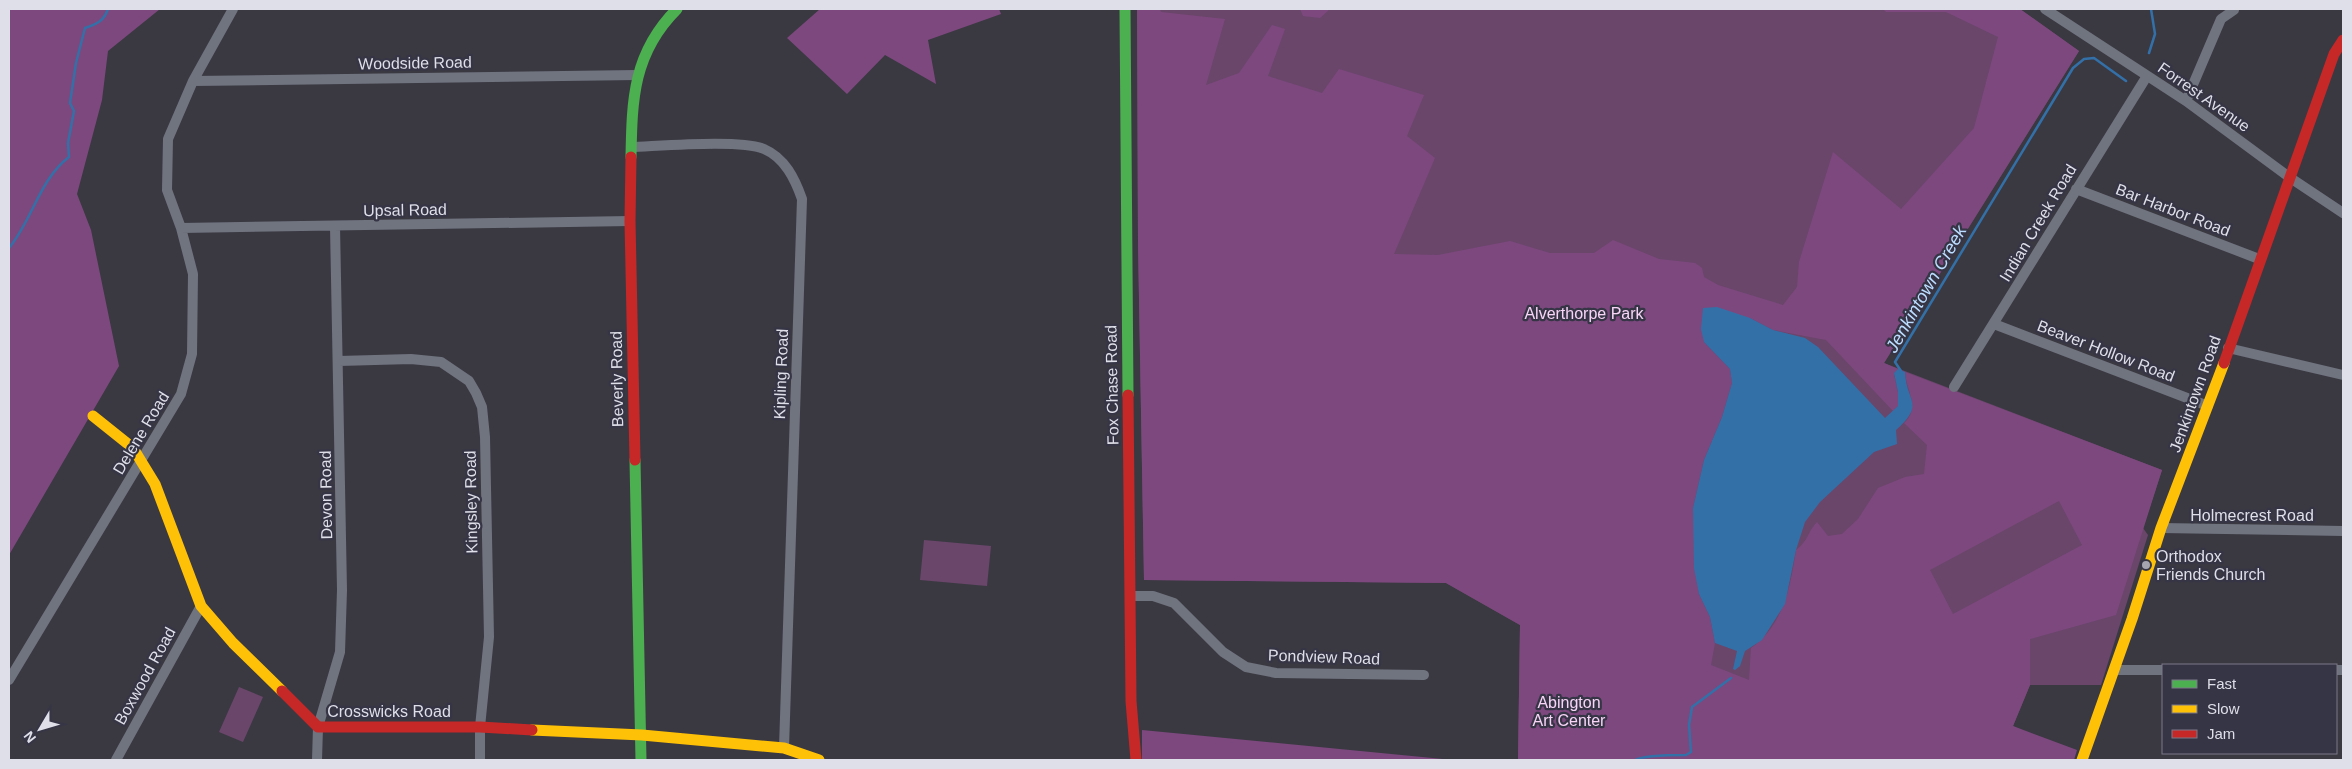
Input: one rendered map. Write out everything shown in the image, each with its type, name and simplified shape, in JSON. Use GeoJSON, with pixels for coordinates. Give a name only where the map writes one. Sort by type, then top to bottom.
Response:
{"type":"FeatureCollection","features":[{"type":"Feature","properties":{"kind":"street","name":"Delene Road"},"geometry":{"type":"LineString","coordinates":[[9,680],[181,394],[192,354],[193,274],[181,228],[168,190],[168,139],[193,81],[233,9]]}},
{"type":"Feature","properties":{"kind":"street","name":"Beverly Road"},"geometry":{"type":"LineString","coordinates":[[641,760],[642,735],[630,221],[632,112],[637,75],[652,42],[668,18],[677,9]]}},
{"type":"Feature","properties":{"kind":"street","name":"Fox Chase Road"},"geometry":{"type":"LineString","coordinates":[[1125,9],[1131,702],[1136,760]]}},
{"type":"Feature","properties":{"kind":"street","name":"Forrest Avenue"},"geometry":{"type":"LineString","coordinates":[[2045,9],[2186,101],[2289,177],[2343,213]]}},
{"type":"Feature","properties":{"kind":"street"},"geometry":{"type":"LineString","coordinates":[[2186,101],[2221,18],[2234,10]]}},
{"type":"Feature","properties":{"kind":"street","name":"Jenkintown Road"},"geometry":{"type":"LineString","coordinates":[[2082,760],[2114,670],[2160,528],[2208,406],[2289,177],[2343,40]]}},
{"type":"Feature","properties":{"kind":"street","name":"Woodside Road"},"geometry":{"type":"LineString","coordinates":[[193,81],[637,75]]}},
{"type":"Feature","properties":{"kind":"street","name":"Indian Creek Road"},"geometry":{"type":"LineString","coordinates":[[1954,387],[2148,76]]}},
{"type":"Feature","properties":{"kind":"street","name":"Kipling Road"},"geometry":{"type":"LineString","coordinates":[[631,147],[743,144],[764,148],[780,160],[795,178],[802,199],[784,748]]}},
{"type":"Feature","properties":{"kind":"street","name":"Bar Harbor Road"},"geometry":{"type":"LineString","coordinates":[[2076,189],[2259,260]]}},
{"type":"Feature","properties":{"kind":"street","name":"Upsal Road"},"geometry":{"type":"LineString","coordinates":[[181,228],[630,221]]}},
{"type":"Feature","properties":{"kind":"street","name":"Devon Road"},"geometry":{"type":"LineString","coordinates":[[317,760],[318,727],[340,652],[342,590],[335,226]]}},
{"type":"Feature","properties":{"kind":"street","name":"Beaver Hollow Road"},"geometry":{"type":"LineString","coordinates":[[1994,324],[2208,406]]}},
{"type":"Feature","properties":{"kind":"street"},"geometry":{"type":"LineString","coordinates":[[2228,348],[2343,375]]}},
{"type":"Feature","properties":{"kind":"street","name":"Kingsley Road"},"geometry":{"type":"LineString","coordinates":[[339,361],[411,359],[441,362],[468,381],[482,407],[485,437],[489,637],[480,727],[480,760]]}},
{"type":"Feature","properties":{"kind":"street","name":"Crosswicks Road"},"geometry":{"type":"LineString","coordinates":[[94,416],[133,448],[155,484],[201,606],[233,644],[318,727],[480,727],[642,735],[784,748],[819,760]]}},
{"type":"Feature","properties":{"kind":"street","name":"Holmecrest Road"},"geometry":{"type":"LineString","coordinates":[[2160,528],[2343,531]]}},
{"type":"Feature","properties":{"kind":"street","name":"Pondview Road"},"geometry":{"type":"LineString","coordinates":[[1130,596],[1153,596],[1174,603],[1223,652],[1246,667],[1276,673],[1424,675]]}},
{"type":"Feature","properties":{"kind":"street","name":"Boxwood Road"},"geometry":{"type":"LineString","coordinates":[[116,760],[201,606]]}},
{"type":"Feature","properties":{"kind":"street"},"geometry":{"type":"LineString","coordinates":[[2114,670],[2162,670]]}},
{"type":"Feature","properties":{"kind":"green space"},"geometry":{"type":"Polygon","coordinates":[[[9,9],[160,9],[108,51],[102,100],[77,194],[91,230],[119,366],[9,555],[9,9]]]}},
{"type":"Feature","properties":{"kind":"green space"},"geometry":{"type":"Polygon","coordinates":[[[820,9],[999,9],[1001,14],[928,40],[936,84],[885,55],[847,94],[787,38],[820,9]]]}},
{"type":"Feature","properties":{"kind":"green space","name":"Alverthorpe Park"},"geometry":{"type":"Polygon","coordinates":[[[1137,9],[2020,9],[2079,51],[1884,363],[2162,470],[2143,528],[2148,535],[2101,685],[2030,685],[2013,726],[2074,760],[1518,760],[1520,625],[1446,583],[1144,580],[1138,242],[1137,9]]]}},
{"type":"Feature","properties":{"kind":"green space","name":"Alverthorpe Park"},"geometry":{"type":"Polygon","coordinates":[[[1137,9],[1160,9],[1161,12],[1225,19],[1206,85],[1239,73],[1272,25],[1285,29],[1268,76],[1322,93],[1339,69],[1424,95],[1407,136],[1435,158],[1394,254],[1438,255],[1510,241],[1550,253],[1594,253],[1613,240],[1659,259],[1695,263],[1702,268],[1704,277],[1718,285],[1783,305],[1797,287],[1799,262],[1833,152],[1901,209],[1974,128],[1998,37],[1946,12],[1886,12],[1883,9],[2020,9],[2079,51],[1884,363],[1898,369],[1894,374],[1898,392],[1898,406],[1893,411],[1826,340],[1773,330],[1750,318],[1704,342],[1730,369],[1732,383],[1722,417],[1704,460],[1693,508],[1699,594],[1710,617],[1715,643],[1711,665],[1749,680],[1751,648],[1771,628],[1778,616],[1788,591],[1796,550],[1817,522],[1828,536],[1842,534],[1858,519],[1878,488],[1905,477],[1924,474],[1927,445],[1904,423],[1909,417],[1912,405],[1905,372],[2162,470],[2116,615],[2030,639],[2030,685],[2013,726],[2077,750],[2074,760],[1518,760],[1520,625],[1446,583],[1144,580],[1138,242],[1137,9]],[[2059,501],[1930,570],[1953,614],[2082,545],[2059,501]]]}},
{"type":"Feature","properties":{"kind":"green space"},"geometry":{"type":"Polygon","coordinates":[[[1300,9],[1330,9],[1320,18],[1303,16],[1300,9]]]}},
{"type":"Feature","properties":{"kind":"green space"},"geometry":{"type":"Polygon","coordinates":[[[924,540],[991,546],[987,586],[920,580],[924,540]]]}},
{"type":"Feature","properties":{"kind":"green space"},"geometry":{"type":"Polygon","coordinates":[[[239,687],[263,697],[243,742],[219,732],[239,687]]]}},
{"type":"Feature","properties":{"kind":"green space"},"geometry":{"type":"Polygon","coordinates":[[[1142,730],[1453,760],[1142,760],[1142,730]]]}},
{"type":"Feature","properties":{"kind":"water"},"geometry":{"type":"Polygon","coordinates":[[[1717,307],[1750,318],[1773,330],[1805,338],[1818,347],[1885,418],[1898,406],[1898,392],[1894,373],[1898,369],[1905,372],[1912,402],[1910,414],[1896,430],[1897,444],[1874,452],[1820,502],[1805,522],[1796,550],[1785,604],[1762,640],[1745,651],[1740,666],[1735,670],[1733,669],[1737,651],[1715,643],[1710,617],[1699,594],[1694,568],[1693,508],[1704,460],[1722,417],[1732,383],[1730,369],[1704,342],[1701,329],[1703,308],[1717,307]]]}},
{"type":"Feature","properties":{"kind":"waterway"},"geometry":{"type":"LineString","coordinates":[[9,248],[50,177],[69,157],[68,143],[74,111],[70,103],[76,63],[85,28],[100,22],[108,9]]}},
{"type":"Feature","properties":{"kind":"waterway","name":"Jenkintown Creek"},"geometry":{"type":"LineString","coordinates":[[2149,53],[2155,34],[2151,9]]}},
{"type":"Feature","properties":{"kind":"waterway","name":"Jenkintown Creek"},"geometry":{"type":"LineString","coordinates":[[1901,371],[1895,362],[2073,68],[2084,59],[2094,58],[2126,81]]}},
{"type":"Feature","properties":{"kind":"waterway","name":"Jenkintown Creek"},"geometry":{"type":"LineString","coordinates":[[1635,760],[1652,756],[1686,755],[1691,752],[1689,725],[1692,707],[1731,678]]}},
{"type":"Feature","properties":{"kind":"traffic: fast"},"geometry":{"type":"LineString","coordinates":[[631,157],[634,96],[643,60],[662,26],[677,9]]}},
{"type":"Feature","properties":{"kind":"traffic: fast"},"geometry":{"type":"LineString","coordinates":[[1125,9],[1128,395]]}},
{"type":"Feature","properties":{"kind":"traffic: fast"},"geometry":{"type":"LineString","coordinates":[[635,460],[641,760]]}},
{"type":"Feature","properties":{"kind":"traffic: slow"},"geometry":{"type":"LineString","coordinates":[[2082,760],[2132,619],[2161,528],[2224,363]]}},
{"type":"Feature","properties":{"kind":"traffic: slow"},"geometry":{"type":"LineString","coordinates":[[93,416],[133,448],[155,484],[201,606],[233,643],[282,691]]}},
{"type":"Feature","properties":{"kind":"traffic: slow"},"geometry":{"type":"LineString","coordinates":[[532,730],[642,735],[784,748],[819,760]]}},
{"type":"Feature","properties":{"kind":"traffic: jam"},"geometry":{"type":"LineString","coordinates":[[2224,363],[2334,54],[2343,40]]}},
{"type":"Feature","properties":{"kind":"traffic: jam"},"geometry":{"type":"LineString","coordinates":[[631,157],[630,221],[635,460]]}},
{"type":"Feature","properties":{"kind":"traffic: jam"},"geometry":{"type":"LineString","coordinates":[[1128,395],[1131,701],[1136,760]]}},
{"type":"Feature","properties":{"kind":"traffic: jam"},"geometry":{"type":"LineString","coordinates":[[282,691],[318,727],[480,727],[532,730]]}},
{"type":"Feature","properties":{"kind":"place","name":"Orthodox Friends Church"},"geometry":{"type":"Point","coordinates":[2146,565]}},
{"type":"Feature","properties":{"kind":"park label","name":"Abington Art Center"},"geometry":{"type":"Point","coordinates":[1569,711]}}]}
